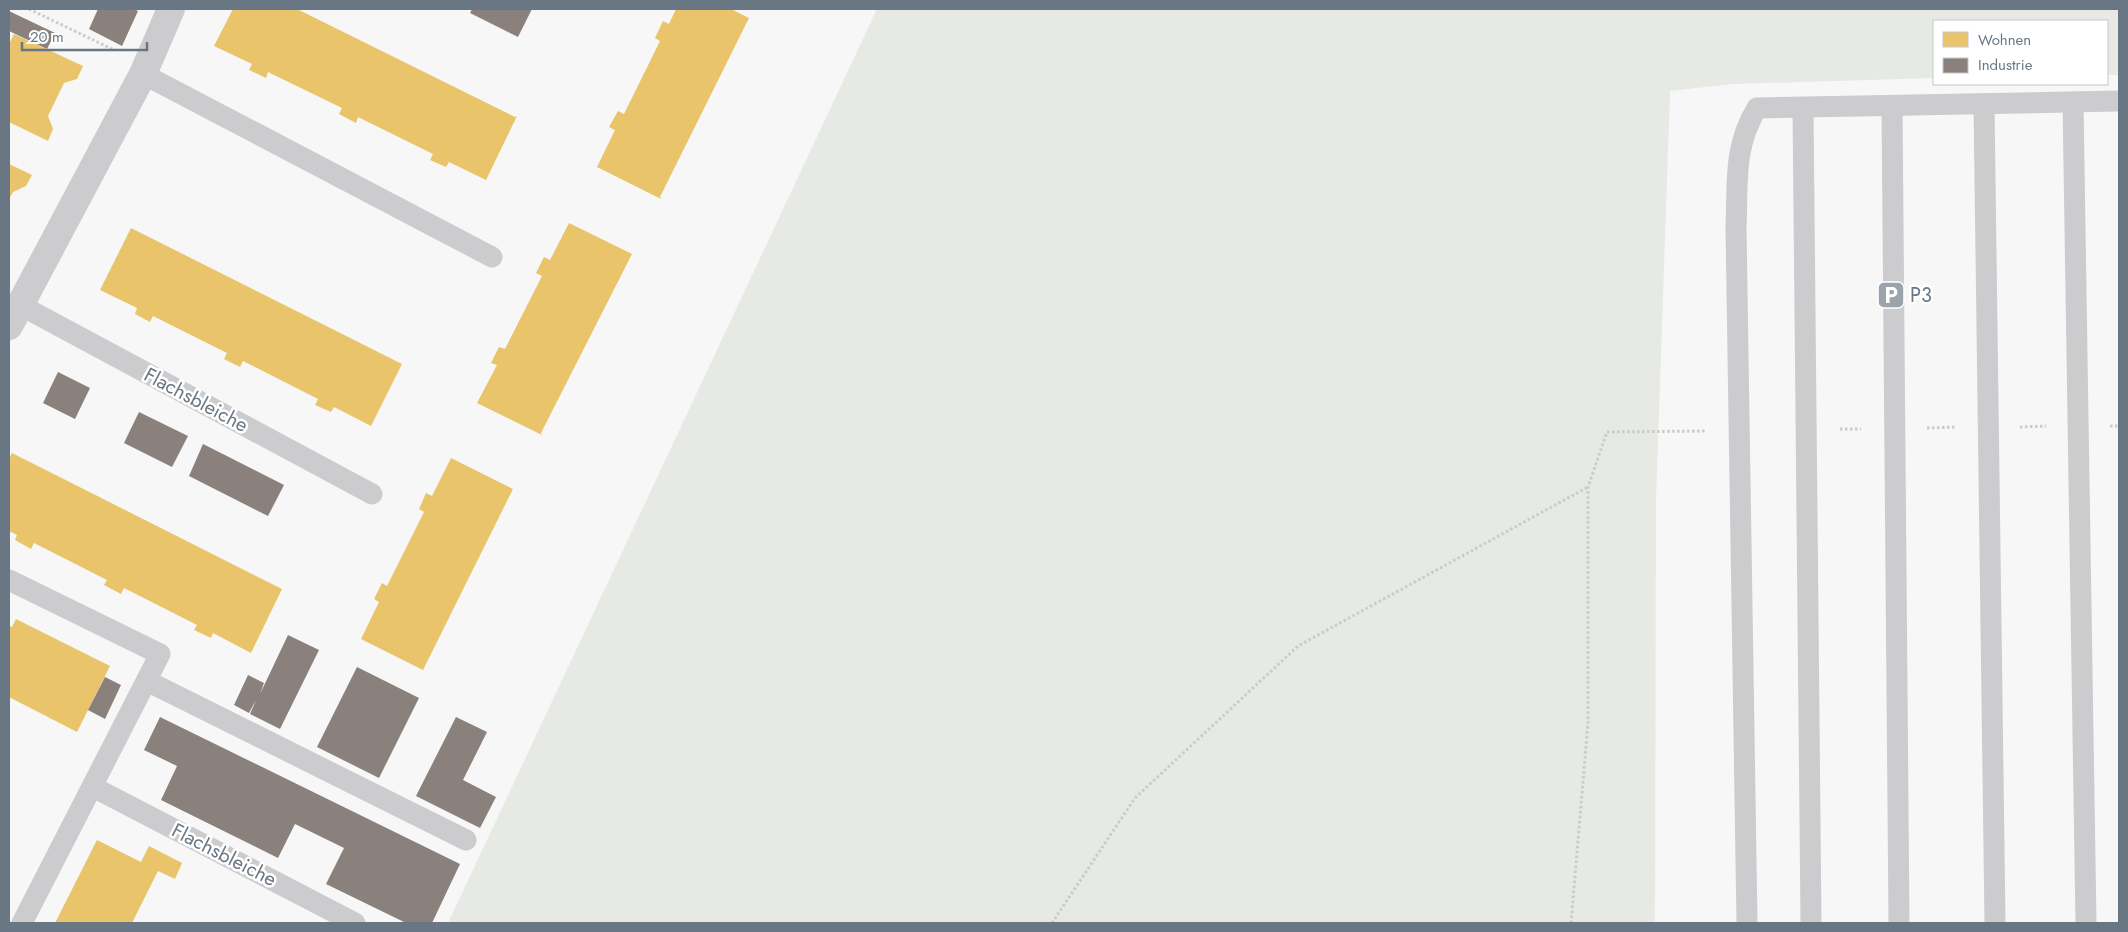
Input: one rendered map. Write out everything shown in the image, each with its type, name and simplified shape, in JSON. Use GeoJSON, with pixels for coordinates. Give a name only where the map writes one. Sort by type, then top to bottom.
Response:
{"type":"FeatureCollection","features":[{"type":"Feature","properties":{"kind":"street","name":"Flachsbleiche"},"geometry":{"type":"LineString","coordinates":[[14,316],[145,70],[171,9]]}},
{"type":"Feature","properties":{"kind":"lane"},"geometry":{"type":"LineString","coordinates":[[145,70],[492,257]]}},
{"type":"Feature","properties":{"kind":"lane"},"geometry":{"type":"LineString","coordinates":[[1747,923],[1736,227],[1738,152],[1748,123],[1757,108],[2119,101]]}},
{"type":"Feature","properties":{"kind":"lane"},"geometry":{"type":"LineString","coordinates":[[2073,102],[2086,923]]}},
{"type":"Feature","properties":{"kind":"lane"},"geometry":{"type":"LineString","coordinates":[[1984,104],[1996,923]]}},
{"type":"Feature","properties":{"kind":"lane"},"geometry":{"type":"LineString","coordinates":[[1892,106],[1899,923]]}},
{"type":"Feature","properties":{"kind":"lane"},"geometry":{"type":"LineString","coordinates":[[1803,108],[1812,923]]}},
{"type":"Feature","properties":{"kind":"lane","name":"Flachsbleiche"},"geometry":{"type":"LineString","coordinates":[[14,316],[372,494]]}},
{"type":"Feature","properties":{"kind":"lane"},"geometry":{"type":"LineString","coordinates":[[9,580],[160,654],[22,923]]}},
{"type":"Feature","properties":{"kind":"lane"},"geometry":{"type":"LineString","coordinates":[[147,681],[466,840]]}},
{"type":"Feature","properties":{"kind":"lane","name":"Flachsbleiche"},"geometry":{"type":"LineString","coordinates":[[93,787],[355,923]]}},
{"type":"Feature","properties":{"kind":"path"},"geometry":{"type":"LineString","coordinates":[[29,9],[145,70]]}},
{"type":"Feature","properties":{"kind":"path"},"geometry":{"type":"LineString","coordinates":[[1571,923],[1588,723],[1588,487],[1608,432],[1680,431]]}},
{"type":"Feature","properties":{"kind":"path"},"geometry":{"type":"LineString","coordinates":[[1052,923],[1135,798],[1298,646],[1588,487]]}},
{"type":"Feature","properties":{"kind":"shaded area"},"geometry":{"type":"Polygon","coordinates":[[[877,9],[2119,9],[2119,75],[2108,75],[2108,20],[1933,20],[1933,78],[1733,84],[1670,91],[1656,500],[1655,923],[448,923],[877,9]]]}},
{"type":"Feature","properties":{"kind":"building: Wohnen"},"geometry":{"type":"Polygon","coordinates":[[[233,9],[297,9],[515,117],[517,116],[486,180],[449,162],[446,167],[430,160],[433,154],[358,117],[356,123],[339,114],[342,108],[268,72],[266,78],[249,70],[252,64],[214,46],[233,9]]]}},
{"type":"Feature","properties":{"kind":"building: Wohnen"},"geometry":{"type":"Polygon","coordinates":[[[676,9],[731,9],[749,18],[660,197],[661,199],[597,167],[615,130],[609,127],[618,111],[624,114],[660,41],[655,38],[663,21],[669,24],[676,9]]]}},
{"type":"Feature","properties":{"kind":"building: Wohnen"},"geometry":{"type":"Polygon","coordinates":[[[14,34],[83,66],[77,79],[64,83],[48,116],[53,129],[48,141],[9,122],[9,44],[14,34]]]}},
{"type":"Feature","properties":{"kind":"building: Wohnen"},"geometry":{"type":"Polygon","coordinates":[[[9,164],[32,175],[26,186],[13,192],[9,199],[9,164]]]}},
{"type":"Feature","properties":{"kind":"building: Wohnen"},"geometry":{"type":"Polygon","coordinates":[[[569,223],[632,254],[541,433],[542,435],[477,403],[497,365],[491,363],[499,347],[505,349],[542,276],[536,273],[544,257],[550,260],[569,223]]]}},
{"type":"Feature","properties":{"kind":"building: Wohnen"},"geometry":{"type":"Polygon","coordinates":[[[131,228],[402,364],[371,426],[334,407],[331,412],[315,405],[318,399],[243,361],[240,367],[224,359],[227,353],[153,316],[150,322],[135,314],[137,308],[100,290],[131,228]]]}},
{"type":"Feature","properties":{"kind":"building: Wohnen"},"geometry":{"type":"Polygon","coordinates":[[[12,453],[282,589],[251,653],[213,633],[211,638],[194,630],[197,625],[124,588],[121,594],[104,585],[107,580],[34,543],[31,549],[15,540],[17,535],[9,531],[9,459],[12,453]]]}},
{"type":"Feature","properties":{"kind":"building: Wohnen"},"geometry":{"type":"Polygon","coordinates":[[[451,458],[513,489],[423,670],[361,639],[379,602],[374,599],[382,583],[387,586],[424,512],[419,509],[426,493],[432,496],[451,458]]]}},
{"type":"Feature","properties":{"kind":"building: Wohnen"},"geometry":{"type":"Polygon","coordinates":[[[16,619],[110,666],[77,732],[9,697],[9,626],[12,627],[16,619]]]}},
{"type":"Feature","properties":{"kind":"building: Wohnen"},"geometry":{"type":"Polygon","coordinates":[[[97,840],[141,862],[149,846],[182,863],[175,879],[158,871],[132,923],[55,923],[97,840]]]}},
{"type":"Feature","properties":{"kind":"building: Industrie"},"geometry":{"type":"Polygon","coordinates":[[[98,9],[133,9],[138,11],[122,46],[89,29],[98,9]]]}},
{"type":"Feature","properties":{"kind":"building: Industrie"},"geometry":{"type":"Polygon","coordinates":[[[472,9],[532,9],[518,37],[470,13],[472,9]]]}},
{"type":"Feature","properties":{"kind":"building: Industrie"},"geometry":{"type":"Polygon","coordinates":[[[9,11],[55,33],[47,49],[9,31],[9,11]]]}},
{"type":"Feature","properties":{"kind":"building: Industrie"},"geometry":{"type":"Polygon","coordinates":[[[58,372],[90,388],[75,419],[43,403],[58,372]]]}},
{"type":"Feature","properties":{"kind":"building: Industrie"},"geometry":{"type":"Polygon","coordinates":[[[139,412],[188,436],[172,467],[124,443],[139,412]]]}},
{"type":"Feature","properties":{"kind":"building: Industrie"},"geometry":{"type":"Polygon","coordinates":[[[203,444],[284,485],[268,516],[189,476],[203,444]]]}},
{"type":"Feature","properties":{"kind":"building: Industrie"},"geometry":{"type":"Polygon","coordinates":[[[288,635],[319,650],[280,729],[250,714],[256,700],[249,713],[234,705],[248,675],[264,683],[260,694],[288,635]]]}},
{"type":"Feature","properties":{"kind":"building: Industrie"},"geometry":{"type":"Polygon","coordinates":[[[357,667],[419,698],[379,778],[317,747],[357,667]]]}},
{"type":"Feature","properties":{"kind":"building: Industrie"},"geometry":{"type":"Polygon","coordinates":[[[105,677],[121,685],[105,719],[88,710],[105,677]]]}},
{"type":"Feature","properties":{"kind":"building: Industrie"},"geometry":{"type":"Polygon","coordinates":[[[160,717],[460,864],[432,923],[406,923],[326,884],[344,848],[295,824],[278,858],[161,800],[177,766],[144,750],[160,717]]]}},
{"type":"Feature","properties":{"kind":"building: Industrie"},"geometry":{"type":"Polygon","coordinates":[[[456,717],[487,732],[463,780],[496,797],[480,828],[416,796],[456,717]]]}},
{"type":"Feature","properties":{"kind":"place","name":"P3"},"geometry":{"type":"Point","coordinates":[1891,295]}}]}
